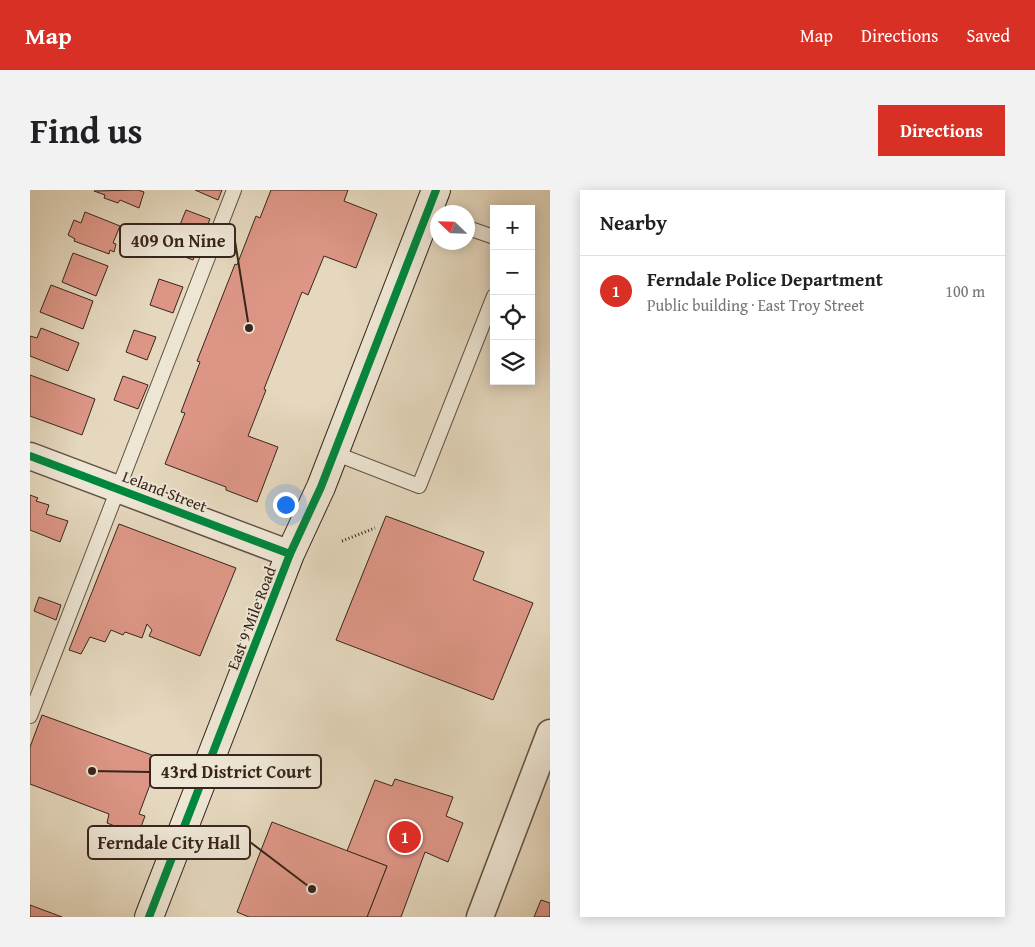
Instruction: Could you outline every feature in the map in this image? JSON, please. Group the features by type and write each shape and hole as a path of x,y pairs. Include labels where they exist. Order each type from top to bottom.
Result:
{"main road":[{"name":"East 9 Mile Road","path":"149,917 290,554 321,487 430,214"}],"street":[{"name":"Leland Street","path":"30,456 290,554"},
{"path":"480,917 550,734"}],"lane":[{"path":"30,716 234,190"},
{"path":"475,230 490,236"},
{"path":"334,453 419,486 490,306"}],"path":[{"path":"342,541 375,528"}],"building":[{"path":"138,190 144,192 139,208 120,200 118,203 104,198 105,195 94,191"},
{"path":"195,190 222,190 218,200"},
{"path":"271,190 348,190 344,201 377,214 356,268 324,256 308,295 302,292 264,389 266,390 248,436 278,447 257,502 226,490 226,487 165,464 185,413 181,412 200,362 197,361 235,264 237,265 256,216 260,218"},
{"path":"186,210 210,219 201,241 177,232"},
{"path":"85,212 120,226 113,243 116,244 114,252 110,250 109,254 74,241 75,239 68,235 74,220 81,223"},
{"path":"178,238 199,246 193,260 172,252"},
{"path":"73,253 108,266 96,296 62,282"},
{"path":"159,279 183,287 173,313 150,305"},
{"path":"51,285 93,301 83,329 40,312"},
{"path":"41,328 79,343 68,371 30,356 30,336 37,338"},
{"path":"134,330 156,337 147,360 126,352"},
{"path":"30,375 95,399 82,435 30,416"},
{"path":"123,376 148,385 138,409 114,400"},
{"path":"30,495 38,498 36,501 49,505 46,514 68,521 60,542 30,530"},
{"path":"386,516 484,552 473,580 533,603 493,700 336,640"},
{"path":"119,524 236,568 200,656 149,636 152,630 147,624 142,638 125,632 123,635 111,630 105,642 90,637 81,654 69,650"},
{"path":"39,597 61,605 56,620 34,611"},
{"path":"42,715 160,758 139,814 145,816 138,835 107,823 109,814 30,784 30,747"},
{"path":"395,779 453,797 446,816 463,823 448,862 425,852 401,917 367,917 387,866 347,851 375,780 392,786"},
{"path":"272,822 387,866 367,917 249,917 237,912"},
{"path":"541,900 550,903 550,917 534,917"},
{"path":"30,905 62,917 30,917"}],"cycle path":[{"path":"149,917 290,554 321,487 436,190"},
{"path":"30,456 290,554"}],"place":[{"name":"409 On Nine","path":"249,328"},
{"name":"43rd District Court","path":"92,771"},
{"name":"Ferndale Police Department","path":"405,837"},
{"name":"Ferndale City Hall","path":"312,889"}]}
